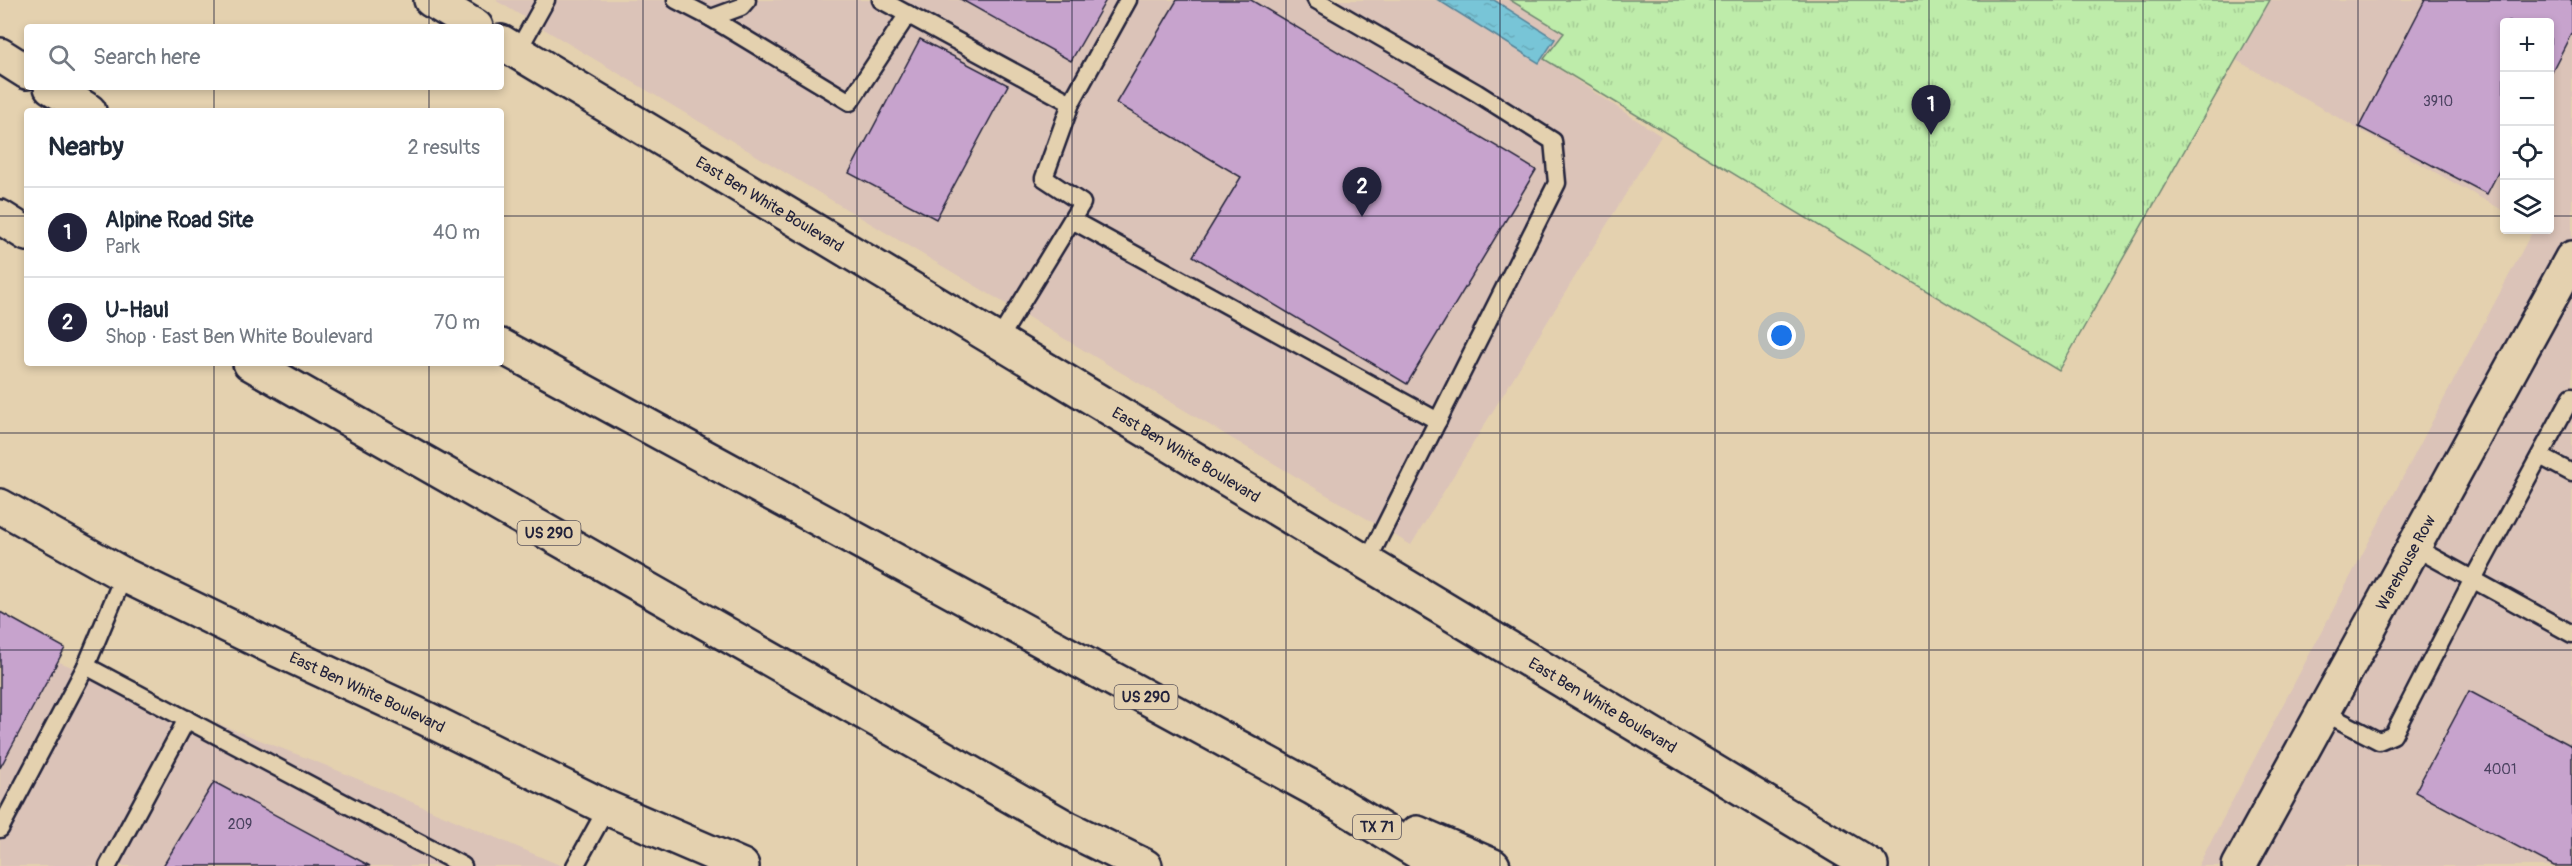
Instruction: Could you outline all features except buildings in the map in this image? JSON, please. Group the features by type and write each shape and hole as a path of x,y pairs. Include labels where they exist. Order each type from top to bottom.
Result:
{"main road":[{"path":"431,0 471,24"},
{"name":"East Ben White Boulevard","path":"509,47 1871,866"},
{"path":"0,55 24,70"},
{"path":"56,90 84,108"},
{"path":"0,217 24,232"},
{"name":"Warehouse Row","path":"2239,866 2572,258"},
{"name":"US 290","path":"504,348 1313,788 1493,866"},
{"name":"US 290","path":"255,366 1067,828 1118,866"},
{"name":"East Ben White Boulevard","path":"0,506 124,575 608,808 742,866"},
{"name":"TX 71","path":"1313,788 1441,866"},
{"path":"1067,828 1145,866"}],"lane":[{"path":"509,47 546,0"},
{"path":"676,0 711,18 850,102 908,14"},
{"path":"711,18 741,7 747,0"},
{"path":"881,0 1071,103"},
{"path":"998,341 1082,203 1044,178 1071,103 1128,0"},
{"path":"1316,0 1477,93 1553,141 1557,183 1366,562"},
{"path":"1072,220 1438,421"},
{"path":"2323,712 2379,741 2393,735 2473,579 2572,396"},
{"path":"2540,456 2572,473"},
{"path":"2414,547 2572,634"},
{"path":"0,829 86,666 124,575"},
{"path":"86,666 463,866"},
{"path":"108,866 187,719"},
{"path":"575,866 608,808"}],"shaded area":[{"path":"495,0 1510,0 1564,33 1545,60 1661,136 1411,545"},
{"path":"2270,0 2572,0 2572,866 2198,866 2531,234 2554,234 2554,18 2500,18 2500,209 2236,60"},
{"path":"0,639 327,766 562,866 0,866"}],"green space":[{"path":"1510,0 2270,0 2059,371 1544,59 1564,33"}],"water":[{"path":"1438,0 1494,0 1555,39 1539,63"}],"place":[{"name":"Alpine Road Site","path":"1931,135"},
{"name":"U-Haul","path":"1362,217"}]}
